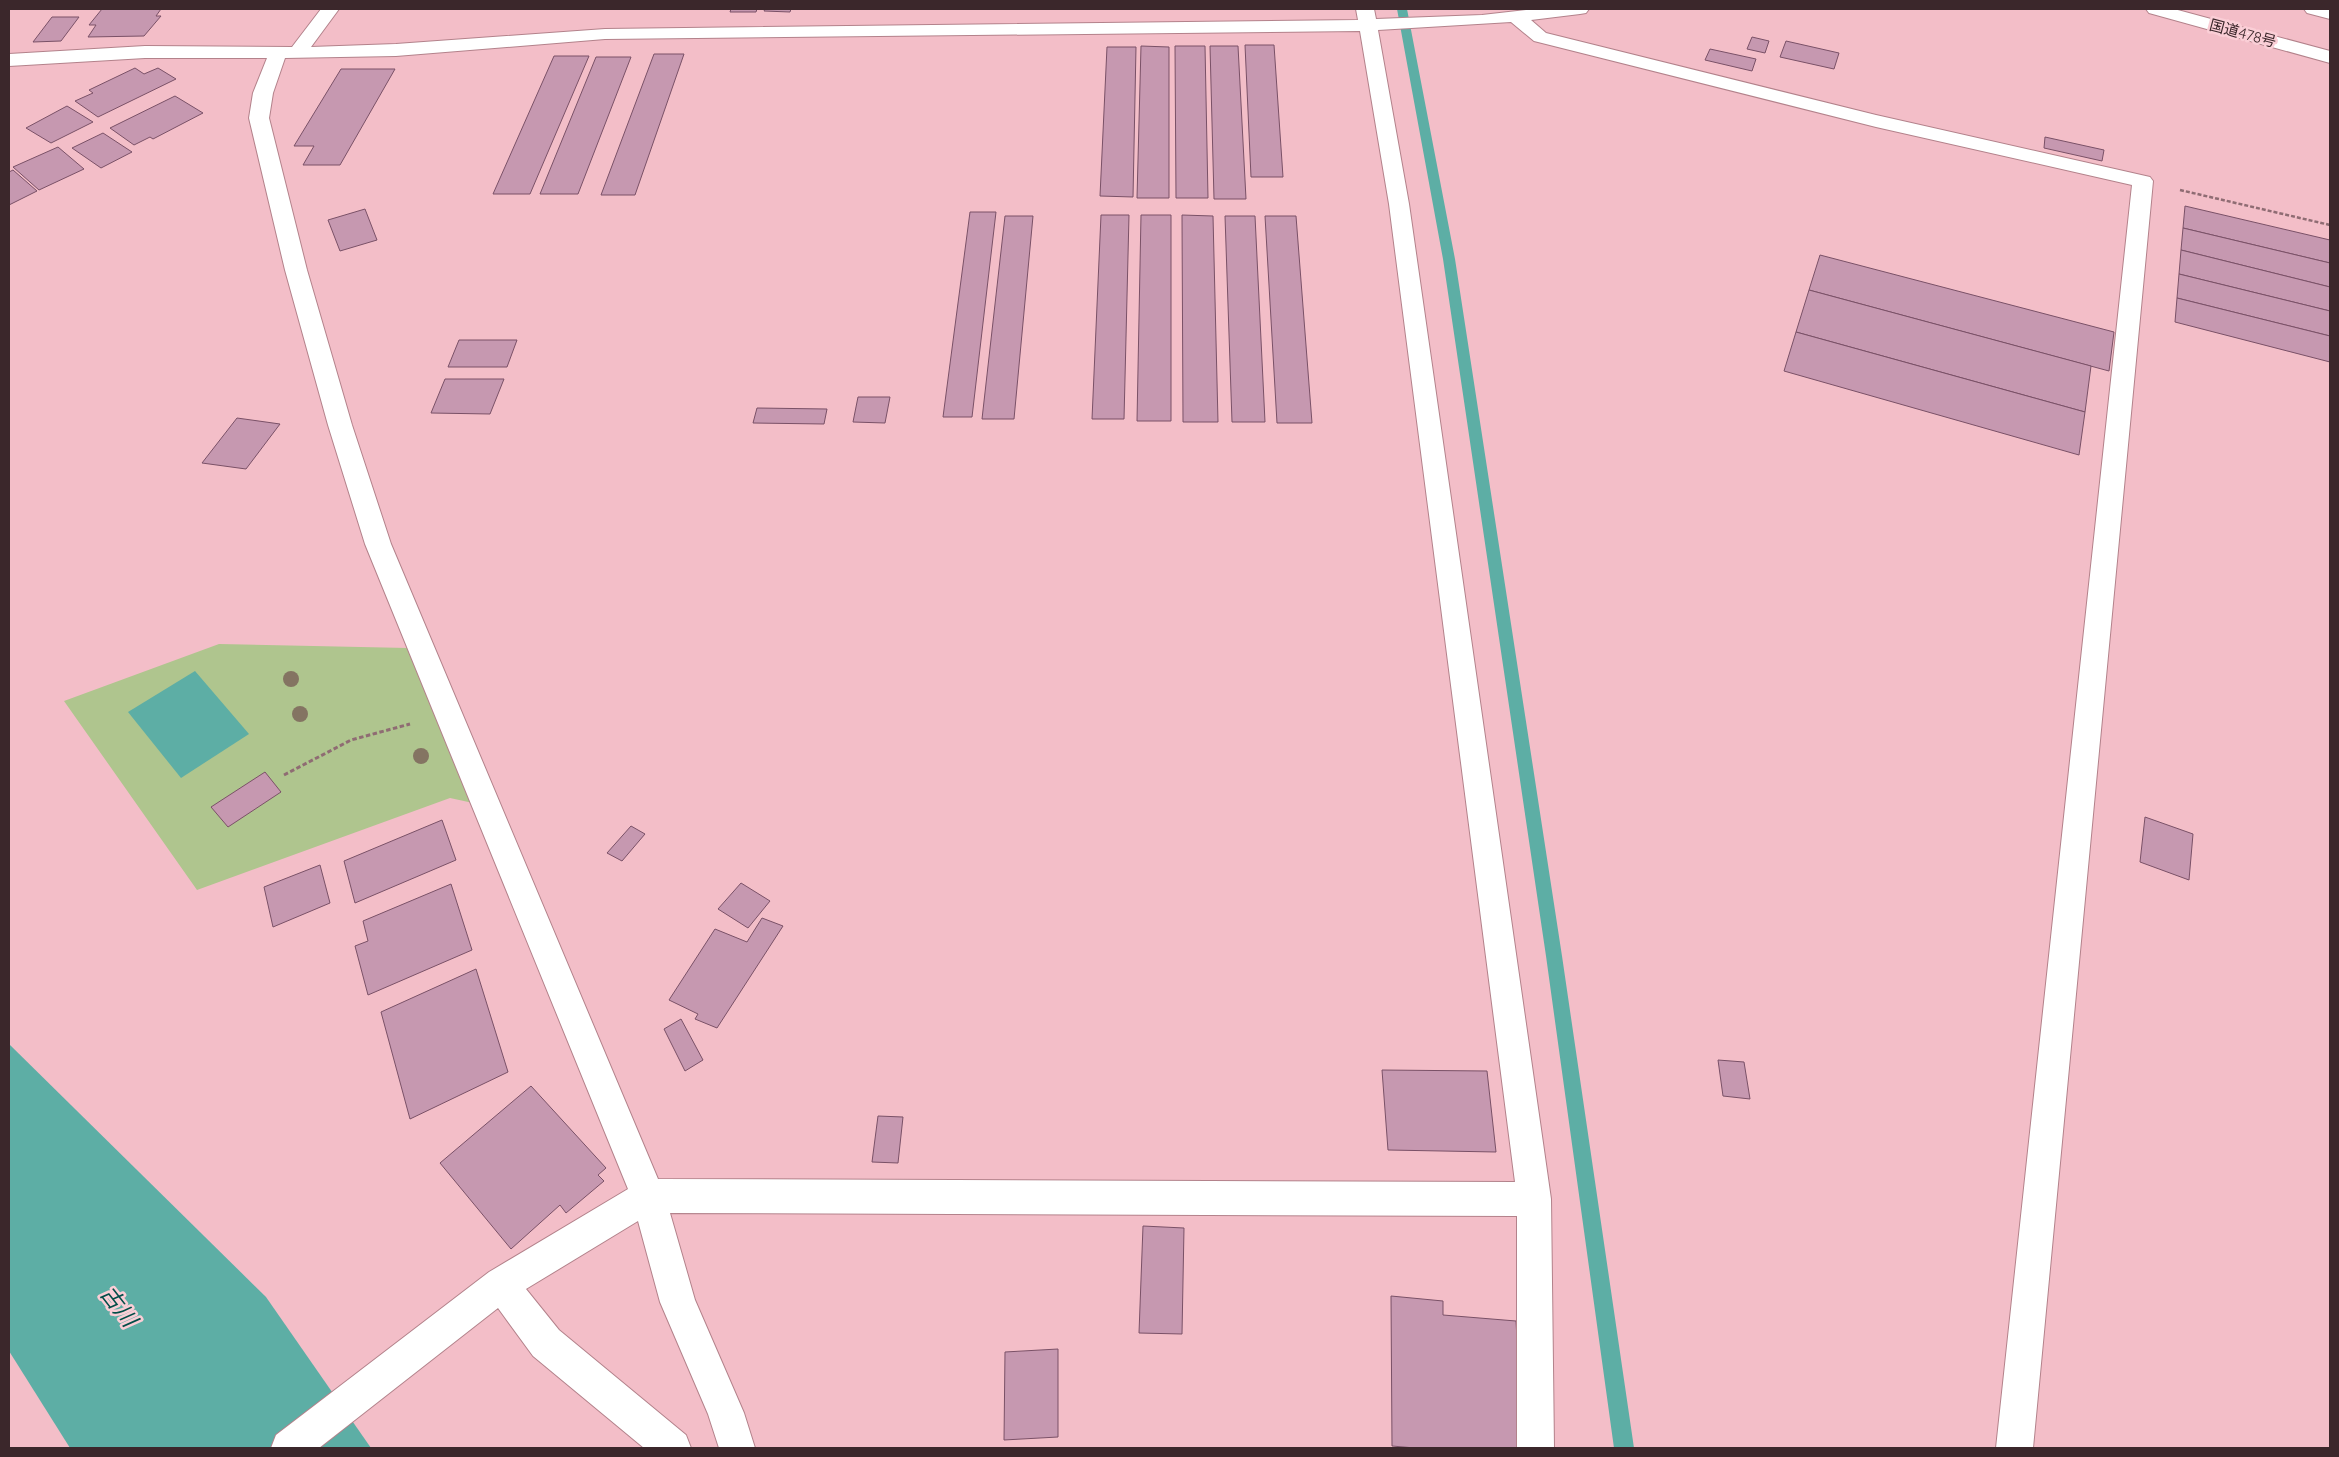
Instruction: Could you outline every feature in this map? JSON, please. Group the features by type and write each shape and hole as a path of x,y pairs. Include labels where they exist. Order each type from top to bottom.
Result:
{"main road":[{"path":"330,9 288,52 263,93 259,118 296,270 340,425 378,544 450,713 648,1196 678,1302 726,1413 737,1448"},
{"path":"9,60 145,52 396,50 605,34 1366,17 1516,17 1580,9"},
{"name":"国道478号","path":"2155,9 2330,57"},
{"path":"2217,9 2330,40"},
{"path":"2313,9 2330,14"},
{"path":"1366,17 1399,204 1534,1199 1536,1448"},
{"path":"1516,17 1540,37 1876,121 2143,181 2015,1448"},
{"path":"289,1448 466,1314 501,1284 648,1196 1534,1199"},
{"path":"501,1284 546,1343 673,1448"}],"path":[{"path":"2143,181 2330,225"},
{"path":"284,776 351,740 450,713"}],"green space":[{"path":"219,644 408,648 473,803 450,798 197,890 64,701"}],"water":[{"path":"195,671 249,734 181,778 128,712"},
{"name":"古川","path":"9,1044 266,1297 371,1448 70,1448 9,1351"}],"building":[{"path":"102,9 161,9 156,16 161,16 144,36 88,37 96,25 89,25"},
{"path":"731,9 757,9 756,12 730,12"},
{"path":"765,9 791,9 790,12 764,11"},
{"path":"52,17 79,17 61,41 33,42"},
{"path":"1752,37 1769,41 1765,53 1747,49"},
{"path":"1786,41 1839,53 1834,69 1780,57"},
{"path":"1245,45 1274,45 1283,177 1251,177"},
{"path":"1141,46 1169,47 1169,198 1137,198"},
{"path":"1175,46 1205,46 1208,198 1176,198"},
{"path":"1210,46 1238,46 1246,199 1214,199"},
{"path":"1107,47 1136,47 1133,197 1100,196"},
{"path":"1710,49 1756,59 1752,71 1705,60"},
{"path":"654,54 684,54 635,195 601,195"},
{"path":"554,56 589,56 530,194 493,194"},
{"path":"596,57 631,57 578,194 540,194"},
{"path":"135,68 144,74 158,68 176,79 98,117 75,101 93,93 89,90"},
{"path":"341,69 395,69 340,165 303,165 314,146 294,146"},
{"path":"175,96 203,113 153,139 150,137 134,145 110,128"},
{"path":"67,106 93,122 51,143 26,128"},
{"path":"103,133 132,152 101,168 72,148"},
{"path":"2045,137 2104,150 2102,161 2044,148"},
{"path":"58,147 84,169 39,190 13,167"},
{"path":"13,170 37,191 9,205 9,172"},
{"path":"2185,206 2330,240 2330,263 2183,228"},
{"path":"365,209 377,240 340,251 328,220"},
{"path":"970,212 996,212 972,417 943,417"},
{"path":"1101,215 1129,215 1124,419 1092,419"},
{"path":"1141,215 1171,215 1171,421 1137,421"},
{"path":"1182,215 1213,216 1218,422 1183,422"},
{"path":"1005,216 1033,216 1014,419 982,419"},
{"path":"1225,216 1255,216 1265,422 1232,422"},
{"path":"1265,216 1296,216 1312,423 1277,423"},
{"path":"2183,228 2330,263 2330,287 2181,250"},
{"path":"2181,250 2330,287 2330,311 2179,274"},
{"path":"1820,255 2114,332 2109,371 1809,290"},
{"path":"2179,274 2330,311 2330,336 2177,298"},
{"path":"1809,290 2091,366 2085,412 1796,332"},
{"path":"2177,298 2330,336 2330,362 2175,322"},
{"path":"1796,332 2085,412 2079,455 1784,371"},
{"path":"459,340 517,340 507,367 448,367"},
{"path":"445,379 504,379 490,414 431,413"},
{"path":"858,397 890,397 885,423 853,422"},
{"path":"757,408 827,409 824,424 753,423"},
{"path":"237,418 280,424 246,469 202,463"},
{"path":"265,772 281,792 228,827 211,807"},
{"path":"2145,817 2193,834 2189,880 2140,862"},
{"path":"442,820 456,860 355,903 344,861"},
{"path":"631,826 645,834 622,861 607,853"},
{"path":"320,865 330,903 273,927 264,887"},
{"path":"741,883 770,901 748,928 718,909"},
{"path":"451,884 472,950 368,995 355,946 368,941 363,921"},
{"path":"762,918 783,926 717,1028 695,1019 698,1014 669,1000 715,929 747,942"},
{"path":"476,969 508,1072 410,1119 381,1012"},
{"path":"681,1019 703,1060 685,1071 664,1029"},
{"path":"1718,1060 1744,1062 1750,1099 1723,1096"},
{"path":"1382,1070 1487,1071 1496,1152 1388,1150"},
{"path":"531,1086 606,1168 598,1175 604,1181 566,1213 560,1205 511,1249 440,1163"},
{"path":"878,1116 903,1117 898,1163 872,1162"},
{"path":"1143,1226 1184,1228 1182,1334 1139,1333"},
{"path":"1391,1296 1443,1301 1443,1315 1516,1321 1523,1448 1415,1448 1392,1446"},
{"path":"1058,1349 1058,1437 1004,1440 1005,1352"}],"waterway":[{"path":"1402,9 1449,259 1554,956 1624,1448"}]}
